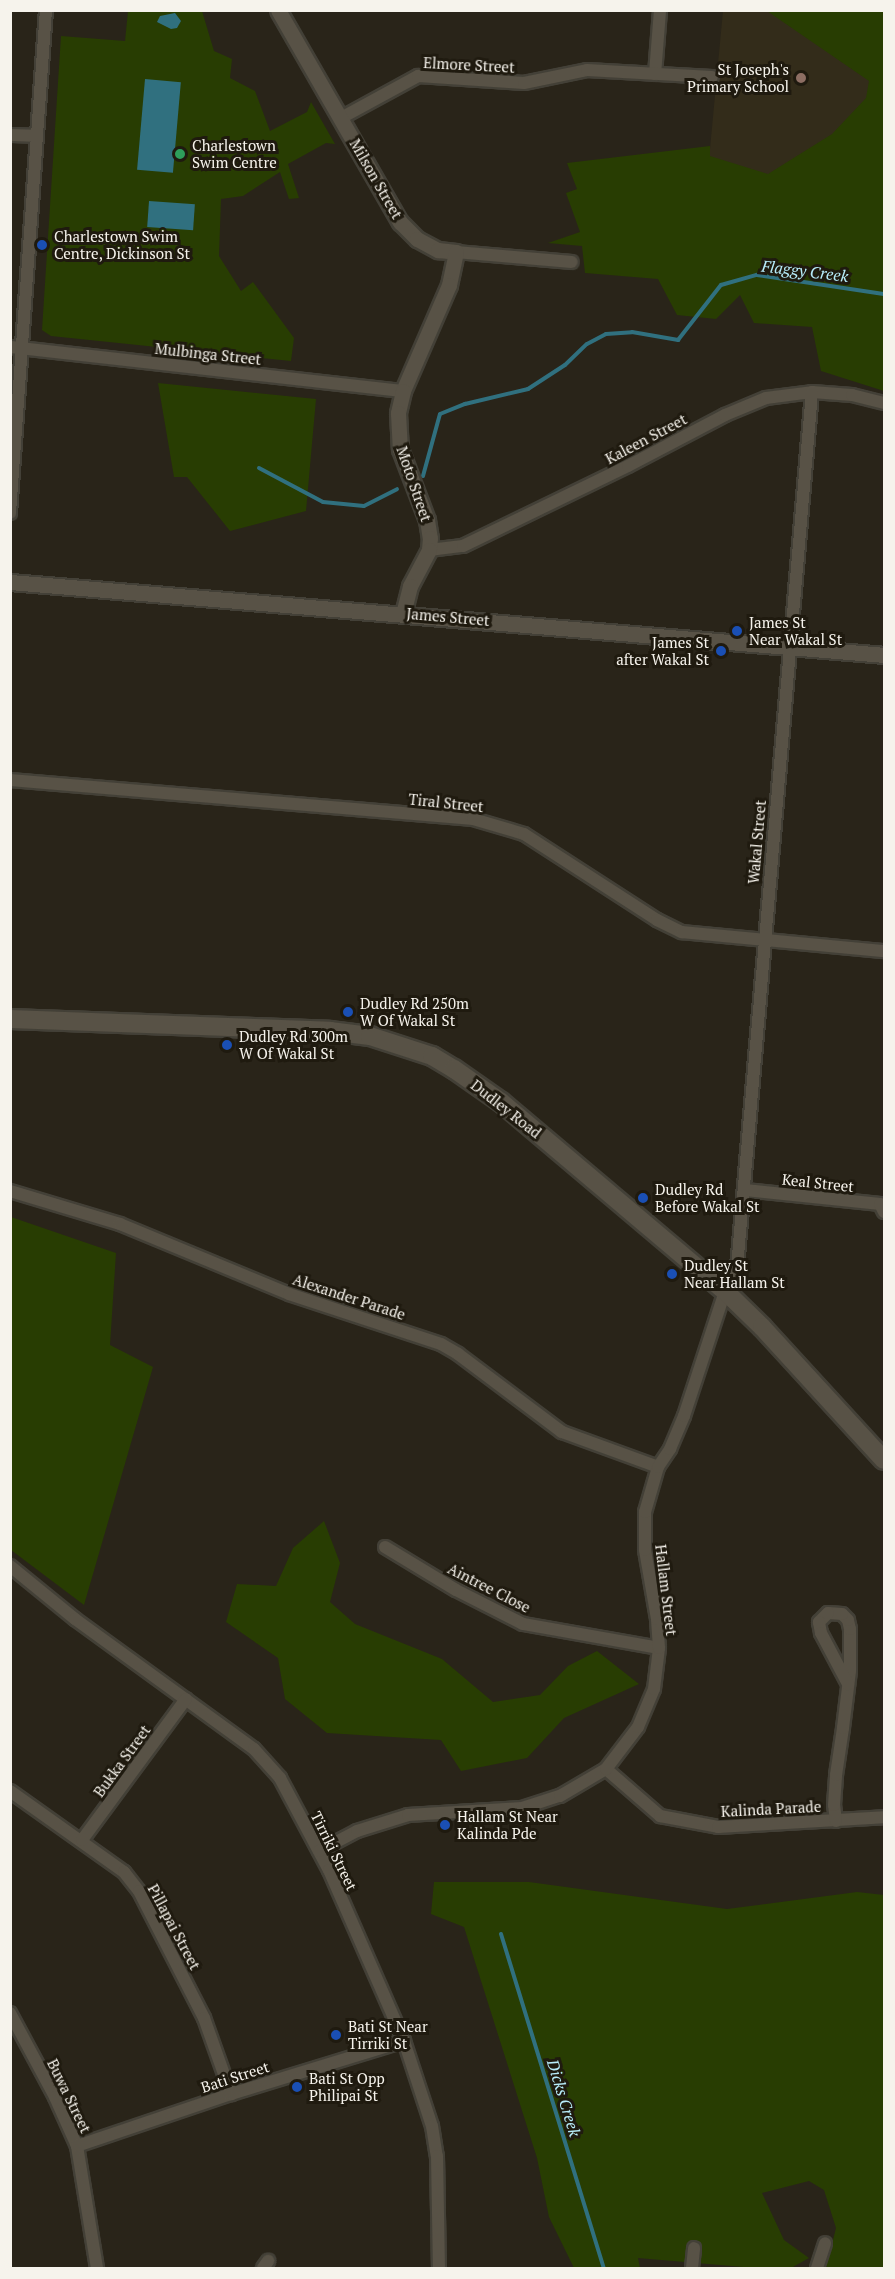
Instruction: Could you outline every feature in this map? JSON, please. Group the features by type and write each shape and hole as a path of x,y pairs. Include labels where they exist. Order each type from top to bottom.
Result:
{"main road":[{"name":"Dudley Road","path":"10,1019 330,1031 370,1036 406,1046 454,1069 501,1102 725,1291 762,1327 885,1460"}],"street":[{"path":"10,513 16,348 46,10"},
{"name":"Milson Street","path":"278,10 400,222 417,239 438,250 572,262"},
{"path":"655,74 660,10"},
{"name":"Elmore Street","path":"341,118 418,76 524,83 587,70 712,77"},
{"path":"10,135 36,136"},
{"name":"Moto Street","path":"403,614 410,586 429,550 428,520 400,449 398,414 403,391 449,285 456,252"},
{"name":"Mulbinga Street","path":"16,348 403,391"},
{"name":"Kaleen Street","path":"429,550 463,546 628,466 744,405 766,398 812,392 852,395 885,403"},
{"name":"Wakal Street","path":"725,1291 736,1279 745,1190 788,647 812,392"},
{"name":"James Street","path":"10,582 885,655"},
{"name":"Tiral Street","path":"10,780 473,819 524,834 657,920 682,932 885,951"},
{"name":"Keal Street","path":"745,1190 883,1206"},
{"name":"Alexander Parade","path":"10,1191 120,1224 262,1284 441,1344 458,1354 562,1432 658,1467"},
{"name":"Hallam Street","path":"319,1851 357,1831 408,1815 483,1812 532,1806 575,1788 606,1769 638,1727 654,1689 658,1648 657,1619 645,1550 644,1527 648,1497 658,1467 670,1449 684,1416 725,1291"},
{"name":"Aintree Close","path":"385,1547 456,1590 523,1624 658,1648"},
{"name":"Tirriki Street","path":"10,1566 75,1619 254,1749 280,1778 319,1851 404,2041 432,2126 437,2156 440,2268"},
{"path":"836,1821 834,1805 836,1775 848,1684 850,1649 848,1620 842,1614 828,1613 822,1616 819,1622 821,1633 848,1684"},
{"name":"Bukka Street","path":"81,1840 186,1699"},
{"name":"Kalinda Parade","path":"606,1769 660,1816 718,1827 885,1817"},
{"name":"Pillapai Street","path":"10,1791 124,1872 139,1891 204,2018 231,2094"},
{"name":"Buwa Street","path":"10,2013 55,2097 77,2146 97,2268"},
{"name":"Bati Street","path":"77,2146 231,2094 404,2041"},
{"path":"817,2268 825,2243"},
{"path":"692,2268 694,2248"}],"shaded area":[{"name":"St Joseph's Primary School","path":"723,11 884,11 884,162 706,191"}],"green space":[{"name":"Charlestown Swim Centre","path":"128,11 202,11 214,51 232,59 230,78 255,91 270,131 307,112 311,102 335,144 326,143 288,164 299,198 289,199 280,172 243,196 221,199 219,256 241,291 253,282 294,338 291,361 51,336 42,330 61,36 125,41"},
{"path":"767,11 884,11 884,391 821,371 812,327 754,323 740,295 716,319 677,315 658,279 585,273 582,246 548,243 580,232 566,193 577,189 567,163 710,146 710,156 768,174 832,134 866,98 869,81"},
{"path":"158,383 316,399 306,511 230,531 187,477 174,477"},
{"path":"11,1217 116,1253 110,1345 153,1367 84,1605 11,1550"},
{"path":"324,1521 340,1563 330,1602 355,1624 442,1659 493,1702 540,1695 568,1666 597,1651 639,1684 564,1718 527,1758 461,1771 441,1740 327,1733 285,1699 278,1658 226,1622 237,1584 276,1586 293,1548"},
{"path":"434,1882 529,1882 727,1909 857,1892 884,1895 884,2268 826,2268 836,2228 824,2190 809,2181 762,2193 784,2240 809,2258 791,2268 755,2268 638,2258 640,2268 574,2268 549,2217 537,2158 464,1927 431,1914"}],"water":[{"path":"175,13 181,21 177,28 171,29 157,22 160,16"},
{"path":"145,79 181,82 173,173 137,170"},
{"path":"149,201 195,204 193,230 147,227"}],"waterway":[{"name":"Flaggy Creek","path":"423,476 440,414 465,404 528,389 565,365 587,344 606,334 632,332 678,340 721,285 757,275 884,294"},
{"name":"Flaggy Creek","path":"259,468 323,502 364,506 397,489"},
{"name":"Dicks Creek","path":"501,1934 604,2268"}],"place":[{"name":"St Joseph's Primary School","path":"801,78"},
{"name":"Charlestown Swim Centre","path":"180,154"},
{"name":"Charlestown Swim Centre, Dickinson St","path":"42,245"},
{"name":"James St Near Wakal St","path":"737,631"},
{"name":"James St after Wakal St","path":"721,651"},
{"name":"Dudley Rd 250m W Of Wakal St","path":"348,1012"},
{"name":"Dudley Rd 300m W Of Wakal St","path":"227,1045"},
{"name":"Dudley Rd Before Wakal St","path":"643,1198"},
{"name":"Dudley St Near Hallam St","path":"672,1274"},
{"name":"Hallam St Near Kalinda Pde","path":"445,1825"},
{"name":"Bati St Near Tirriki St","path":"336,2035"},
{"name":"Bati St Opp Philipai St","path":"297,2087"}]}
